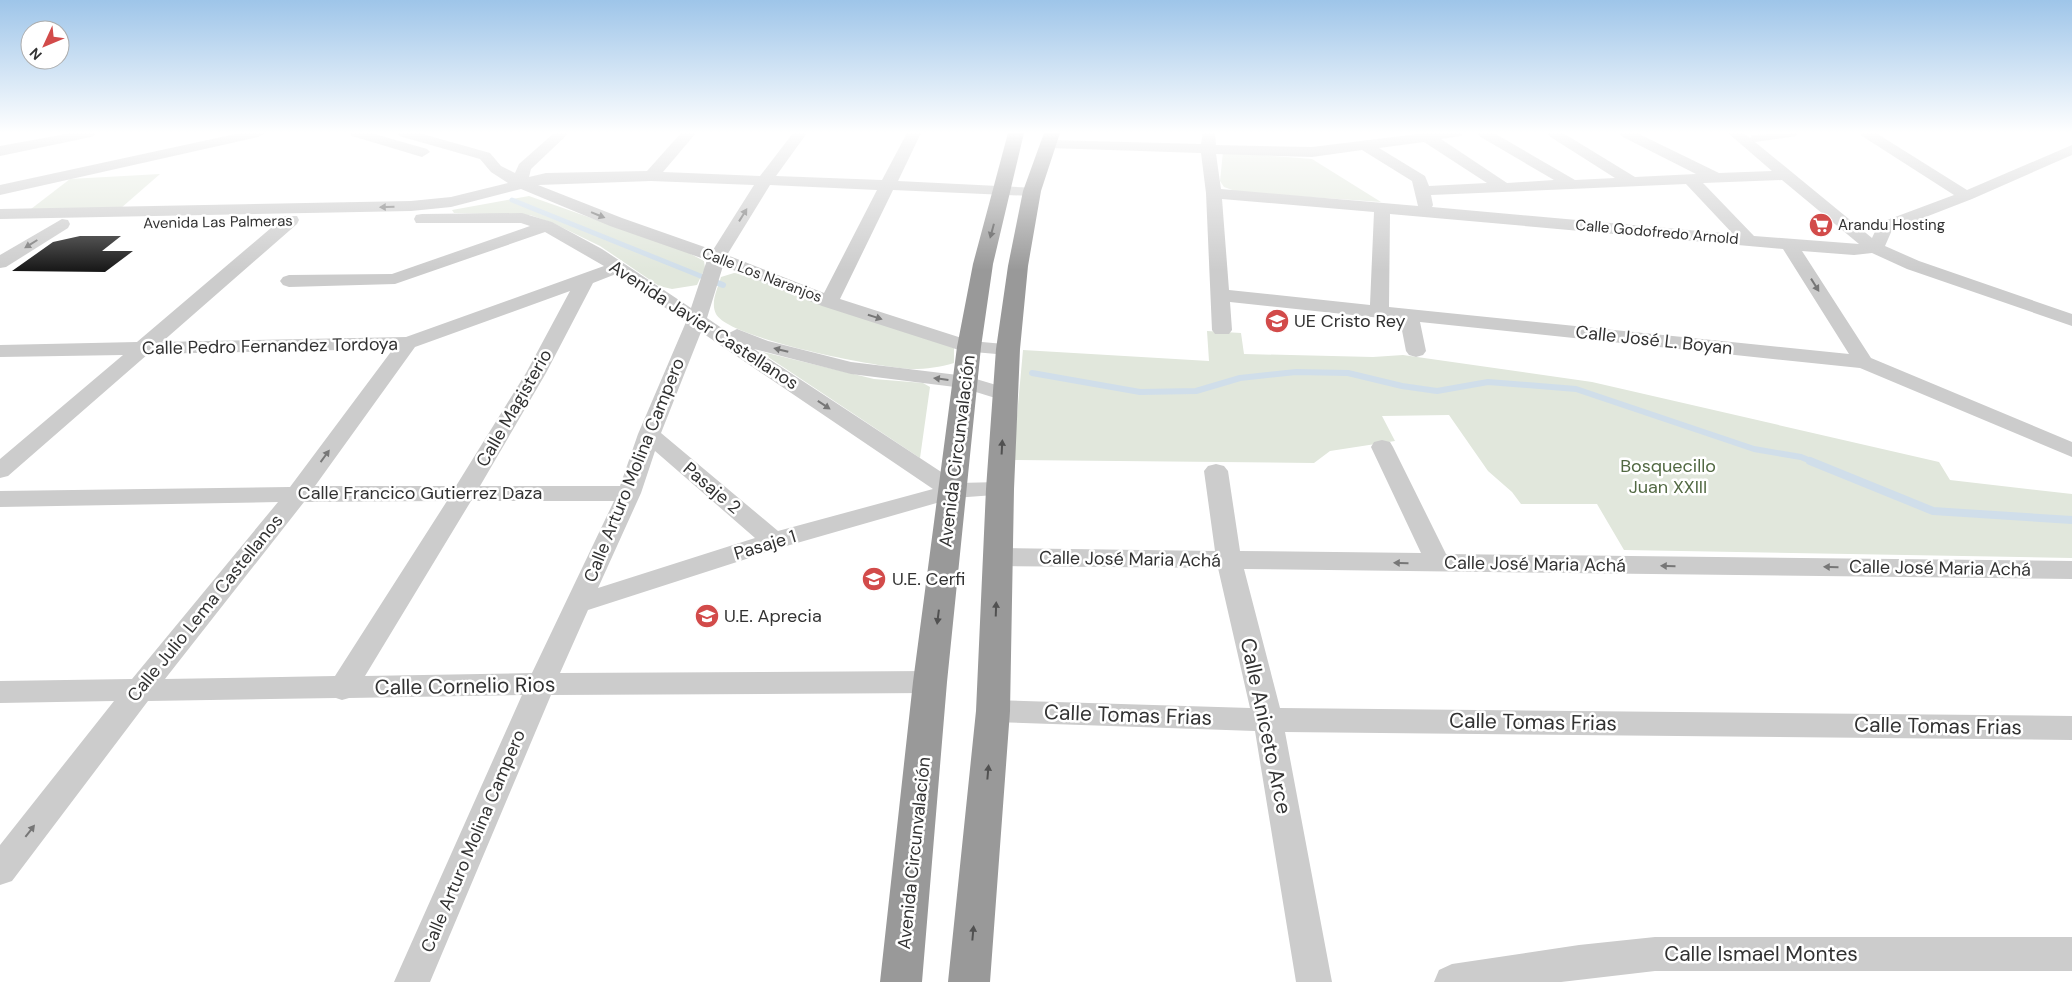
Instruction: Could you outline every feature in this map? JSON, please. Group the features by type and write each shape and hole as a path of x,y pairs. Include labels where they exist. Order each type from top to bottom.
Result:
{"highway":[{"name":"Avenida Circunvalación","path":"901,982 930,682 969,347 983,264 1006,179"},
{"path":"968,982 994,711 1000,489 1008,349 1018,266 1032,191 1036,179"}],"street":[{"path":"0,190 51,179"},
{"path":"513,179 520,183 521,179"},
{"name":"Avenida Las Palmeras","path":"0,214 411,206 451,202 542,179"},
{"name":"Avenida Las Palmeras","path":"732,179 888,187 1032,191"},
{"path":"829,302 892,179"},
{"path":"1212,179 1222,330"},
{"path":"1420,179 1427,212"},
{"path":"1491,179 1503,187"},
{"path":"1562,179 1571,184"},
{"path":"1627,179 1632,182"},
{"path":"1422,190 1706,179"},
{"path":"1793,179 1877,242 1913,266 2072,320"},
{"path":"1804,179 1877,242 1917,258 2072,311"},
{"path":"1939,179 1966,196"},
{"path":"1877,242 1885,227 2005,179"},
{"name":"Calle Arturo Molina Campero","path":"412,982 541,684 629,493 649,434 697,319 717,257 765,180"},
{"path":"1690,180 1750,240"},
{"name":"Calle Los Naranjos","path":"520,183 616,222 717,257 829,302 969,347 1008,349"},
{"name":"Calle Godofredo Arnold","path":"1214,193 1854,250 1877,242"},
{"path":"436,218 451,202"},
{"path":"1379,311 1382,208"},
{"name":"Avenida Las Palmeras","path":"0,224 436,218"},
{"name":"Avenida Javier Castellanos","path":"436,218 522,218 546,226 596,253 953,491"},
{"path":"0,471 291,220"},
{"path":"0,263 62,224"},
{"path":"289,281 377,281 395,279 546,226"},
{"path":"1789,244 1864,362"},
{"name":"Calle Pedro Fernandez Tordoya","path":"0,351 408,343 616,268"},
{"name":"Calle Magisterio","path":"342,689 536,373 586,278"},
{"path":"654,292 693,292 709,280"},
{"name":"Calle José L. Boyan","path":"1219,296 1864,362 2072,450"},
{"path":"1409,314 1416,351"},
{"path":"697,319 761,345 851,368 966,382 1005,395"},
{"name":"Calle Julio Lema Castellanos","path":"0,870 139,690 297,494 408,343"},
{"name":"Pasaje 2","path":"649,434 774,541"},
{"path":"1382,447 1438,563"},
{"name":"Calle Aniceto Arce","path":"1216,470 1229,561 1268,720 1314,982"},
{"name":"Pasaje 1","path":"578,604 774,541 953,491 1000,489"},
{"name":"Calle Francico Gutierrez Daza","path":"0,499 297,494 629,493"},
{"name":"Calle José Maria Achá","path":"998,557 2072,570"},
{"name":"Calle Cornelio Rios","path":"0,692 342,689 541,684 930,682"},
{"name":"Calle Tomas Frias","path":"994,711 1268,720 2072,728"},
{"name":"Calle Ismael Montes","path":"1452,982 1579,962 1655,954 2072,954"}],"green space":[{"path":"70,179 154,179 121,208 31,209"},
{"path":"1220,179 1344,179 1381,202 1238,192 1224,187"},
{"path":"529,196 687,252 704,261 705,268 697,285 672,289 659,286 600,246 553,223 530,215 454,213 452,210"},
{"path":"734,273 744,274 954,348 954,363 923,369 870,364 807,350 748,333 727,323 716,314 714,309 715,295 721,277"},
{"name":"Bosquecillo Juan XXIII","path":"1207,331 1241,333 1244,354 1373,357 1403,355 1592,382 1939,462 1950,480 2072,494 2072,558 1624,550 1597,504 1521,504 1512,492 1488,471 1449,415 1382,416 1395,441 1330,451 1314,463 1013,460 1023,350 1209,361"},
{"path":"759,351 874,379 923,383 930,387 920,458"}],"building":[{"path":"80,236 121,236 102,251 133,251 105,272 12,271 53,242"}],"waterway":[{"path":"512,200 708,279"},
{"path":"705,278 723,285"},
{"path":"1032,373 1140,392 1196,391 1240,378 1296,372 1348,373 1402,386 1437,391 1488,382 1576,389 1754,449 1801,457 1813,462"},
{"path":"1810,461 1933,511 2072,520"}],"place":[{"name":"Arandu Hosting","path":"1821,225"},
{"name":"UE Cristo Rey","path":"1277,321"},
{"name":"U.E. Cerfi","path":"874,579"},
{"name":"U.E. Aprecia","path":"707,616"}]}
